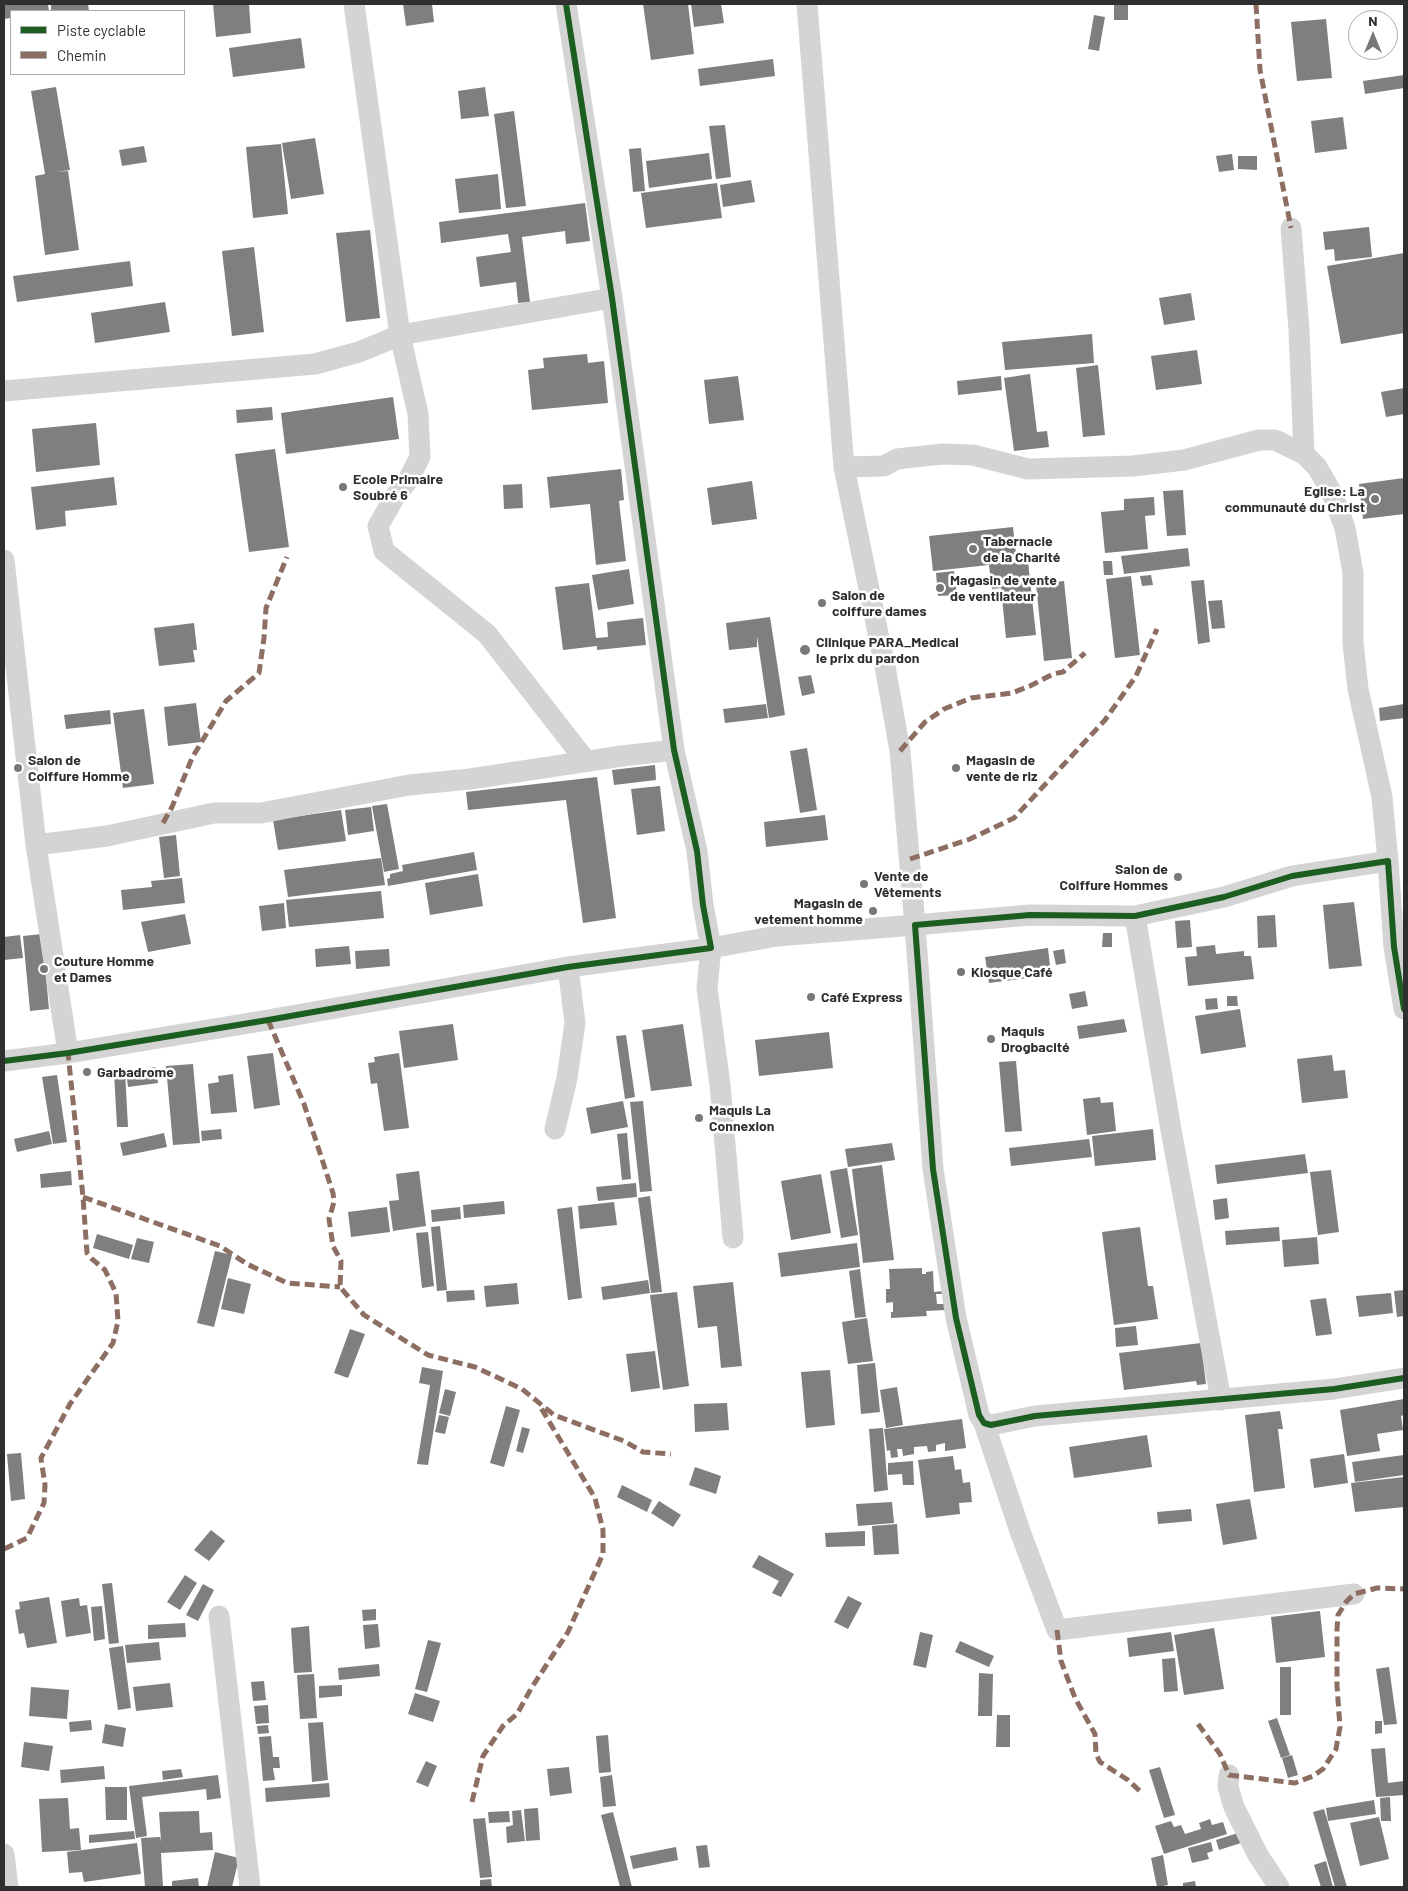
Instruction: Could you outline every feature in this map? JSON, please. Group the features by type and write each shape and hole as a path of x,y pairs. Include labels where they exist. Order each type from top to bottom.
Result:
{"street":[{"path":"354,4 400,335 418,414 420,456 408,480 394,498 378,526 384,551 488,634 586,761"},
{"path":"566,4 612,298 674,750 697,851 703,905 711,948 706,988 720,1085 732,1238"},
{"path":"806,4 844,467 886,672 900,751 933,1169 956,1318 979,1415 984,1423 1021,1534 1057,1630 1354,1594"},
{"path":"1291,228 1299,330 1304,454"},
{"path":"4,391 315,364 359,352 400,335 612,298"},
{"path":"844,467 884,466 897,459 942,454 972,455 1028,470 1133,466 1184,460 1259,440 1275,440 1304,454 1317,467 1332,492 1345,528 1353,573 1352,643 1358,689 1382,797 1394,947 1404,1009"},
{"path":"4,560 36,845 68,1052"},
{"path":"36,845 107,836 214,812 261,813 409,785 470,779 674,750"},
{"path":"4,1061 268,1020 568,968 711,948 777,936 1030,915 1134,916 1224,897 1292,876 1388,861"},
{"path":"1134,916 1221,1400"},
{"path":"555,1128 567,1078 575,1023 568,968"},
{"path":"984,1423 991,1426 1035,1416 1334,1389 1404,1378"},
{"path":"219,1616 250,1887"},
{"path":"1229,1775 1228,1787 1234,1808 1258,1855 1279,1887"},
{"path":"4,1854 8,1887"}],"building":[{"path":"4,4 48,4 49,10 10,10 10,18 4,19"},
{"path":"51,4 88,4 89,10 51,10"},
{"path":"213,4 249,4 251,33 216,37"},
{"path":"403,4 432,4 434,22 406,26"},
{"path":"643,4 688,4 694,54 651,60"},
{"path":"691,4 721,4 724,23 694,27"},
{"path":"1114,4 1128,4 1128,20 1114,20"},
{"path":"1094,15 1105,17 1099,51 1088,49"},
{"path":"1326,19 1332,78 1297,81 1291,22"},
{"path":"301,38 305,68 233,77 229,48"},
{"path":"773,59 775,76 700,86 698,69"},
{"path":"1404,75 1404,88 1365,94 1363,81"},
{"path":"56,87 70,170 56,172 68,171 79,250 45,255 35,176 45,174 31,91"},
{"path":"485,87 489,116 461,119 458,91"},
{"path":"514,111 526,206 506,208 494,114"},
{"path":"1343,117 1347,149 1315,153 1311,121"},
{"path":"725,125 731,177 716,179 709,126"},
{"path":"315,138 324,194 291,199 282,143"},
{"path":"281,144 288,214 253,218 246,147"},
{"path":"144,146 147,162 122,166 119,150"},
{"path":"641,148 645,191 633,192 629,149"},
{"path":"709,153 712,179 649,188 646,161"},
{"path":"1232,154 1234,170 1219,172 1216,156"},
{"path":"1238,156 1257,156 1257,170 1238,169"},
{"path":"498,174 501,209 459,213 455,179"},
{"path":"751,180 755,202 723,207 720,185"},
{"path":"717,183 722,218 646,228 641,193"},
{"path":"585,203 590,241 566,244 565,231 522,237 530,302 518,303 516,282 480,287 476,257 511,252 508,234 441,243 439,222"},
{"path":"1369,227 1372,257 1335,261 1334,249 1325,250 1323,232"},
{"path":"370,230 380,318 346,322 336,233"},
{"path":"254,247 264,332 232,336 222,251"},
{"path":"1404,253 1404,333 1341,344 1327,266"},
{"path":"130,261 133,286 17,302 13,276"},
{"path":"1191,293 1195,320 1164,325 1159,298"},
{"path":"165,302 170,332 95,343 91,313"},
{"path":"1092,334 1094,363 1005,370 1002,342"},
{"path":"1197,350 1202,384 1156,390 1151,356"},
{"path":"587,354 588,363 604,361 608,403 532,410 528,370 544,368 543,358"},
{"path":"1098,365 1105,435 1083,437 1076,368"},
{"path":"1030,374 1037,432 1047,431 1049,447 1014,451 1004,378"},
{"path":"738,376 744,420 709,424 704,380"},
{"path":"1001,376 1002,390 958,395 957,381"},
{"path":"1404,388 1404,414 1386,417 1381,392"},
{"path":"393,397 399,439 286,454 281,413"},
{"path":"272,407 273,420 237,423 236,410"},
{"path":"96,423 100,465 36,472 32,429"},
{"path":"275,449 289,547 249,552 235,454"},
{"path":"621,469 624,500 619,501 626,561 596,565 590,504 550,508 547,477"},
{"path":"114,477 117,505 65,511 66,526 36,530 31,487"},
{"path":"1404,478 1404,514 1363,519 1359,484"},
{"path":"752,481 757,519 712,525 707,488"},
{"path":"522,484 523,508 504,509 503,485"},
{"path":"1183,490 1186,535 1167,536 1163,491"},
{"path":"1154,497 1155,515 1145,516 1148,549 1105,553 1101,512 1124,510 1124,499"},
{"path":"1013,527 1017,562 1028,561 1036,635 1006,638 1001,588 992,589 989,565 933,571 929,536"},
{"path":"1188,548 1190,566 1124,574 1121,556"},
{"path":"1103,561 1112,561 1113,575 1104,575"},
{"path":"629,569 634,604 598,610 592,575"},
{"path":"954,571 957,595 938,596 936,573"},
{"path":"1151,575 1153,585 1142,586 1140,576"},
{"path":"1131,576 1140,655 1115,658 1106,579"},
{"path":"1204,580 1210,642 1198,644 1191,581"},
{"path":"1064,581 1072,658 1044,661 1036,584"},
{"path":"589,583 596,638 608,637 607,622 643,618 646,645 597,650 597,646 563,650 555,587"},
{"path":"1222,600 1225,628 1212,629 1208,601"},
{"path":"770,617 785,715 769,718 757,636 757,647 729,650 726,623"},
{"path":"194,623 197,650 193,650 195,662 159,666 154,628"},
{"path":"811,675 815,693 802,696 798,677"},
{"path":"196,703 201,742 168,746 164,707"},
{"path":"766,704 768,718 725,723 723,709"},
{"path":"1404,704 1404,718 1380,721 1379,708"},
{"path":"144,709 154,784 123,788 113,713"},
{"path":"110,710 111,724 66,729 64,715"},
{"path":"807,748 817,810 800,813 790,751"},
{"path":"655,765 656,780 614,785 612,770"},
{"path":"597,777 616,918 583,923 566,800 468,810 466,792"},
{"path":"660,786 665,831 637,835 631,789"},
{"path":"387,804 399,869 384,872 372,806"},
{"path":"371,807 374,831 348,835 345,810"},
{"path":"341,810 346,841 278,850 273,820"},
{"path":"825,815 828,840 766,847 764,822"},
{"path":"176,835 180,876 164,878 159,837"},
{"path":"474,852 477,870 388,886 387,879 390,878 390,874 403,871 402,865"},
{"path":"381,858 385,885 288,897 284,870"},
{"path":"478,874 483,906 430,915 425,883"},
{"path":"182,878 185,903 123,910 121,890 152,887 151,881"},
{"path":"381,891 384,918 289,927 286,900"},
{"path":"1354,902 1362,966 1329,969 1323,905"},
{"path":"284,903 286,928 262,931 259,906"},
{"path":"185,914 191,944 148,952 141,922"},
{"path":"1275,915 1277,947 1258,948 1257,916"},
{"path":"1190,920 1192,947 1177,948 1175,921"},
{"path":"1103,933 1112,933 1112,947 1102,947"},
{"path":"42,934 49,1009 30,1011 23,936"},
{"path":"20,935 23,958 4,960 4,937"},
{"path":"1215,945 1216,954 1244,951 1244,956 1251,956 1254,979 1188,986 1185,957 1197,956 1196,947"},
{"path":"349,946 351,964 316,967 315,949"},
{"path":"1048,948 1051,975 989,983 985,957"},
{"path":"389,949 390,966 356,969 355,951"},
{"path":"1064,949 1066,963 1056,965 1053,951"},
{"path":"1085,991 1088,1006 1072,1009 1069,994"},
{"path":"1227,996 1237,996 1238,1006 1227,1006"},
{"path":"1217,998 1218,1009 1206,1010 1205,999"},
{"path":"1240,1009 1246,1047 1201,1054 1195,1016"},
{"path":"1124,1019 1127,1032 1079,1039 1077,1026"},
{"path":"453,1024 458,1060 404,1068 399,1031"},
{"path":"683,1024 692,1086 651,1091 642,1030"},
{"path":"829,1032 833,1068 759,1076 755,1040"},
{"path":"626,1035 635,1097 625,1099 616,1036"},
{"path":"273,1053 280,1105 254,1109 247,1056"},
{"path":"399,1053 409,1128 384,1131 377,1083 371,1084 368,1063 375,1062 374,1057"},
{"path":"1332,1055 1334,1071 1345,1070 1348,1098 1302,1103 1297,1059"},
{"path":"1016,1061 1022,1131 1005,1132 999,1062"},
{"path":"193,1064 200,1143 173,1145 166,1066"},
{"path":"156,1067 158,1083 128,1087 126,1071"},
{"path":"125,1071 128,1127 117,1127 114,1072"},
{"path":"233,1074 237,1112 211,1114 208,1084 219,1082 218,1076"},
{"path":"57,1075 67,1142 53,1144 42,1077"},
{"path":"1100,1097 1101,1103 1113,1102 1116,1131 1087,1135 1083,1099"},
{"path":"623,1101 628,1127 591,1134 586,1108"},
{"path":"643,1101 652,1191 640,1192 630,1102"},
{"path":"221,1129 222,1139 202,1141 201,1131"},
{"path":"1153,1129 1156,1160 1095,1166 1092,1136"},
{"path":"49,1131 52,1144 17,1152 14,1139"},
{"path":"164,1133 167,1147 123,1156 120,1143"},
{"path":"627,1133 631,1179 622,1180 617,1134"},
{"path":"1089,1139 1092,1157 1011,1166 1009,1148"},
{"path":"892,1143 895,1160 848,1167 845,1149"},
{"path":"1305,1154 1308,1173 1217,1184 1215,1165"},
{"path":"882,1165 894,1260 863,1263 852,1169"},
{"path":"847,1168 858,1235 841,1238 830,1171"},
{"path":"1331,1170 1339,1232 1318,1235 1310,1172"},
{"path":"71,1171 72,1185 41,1188 40,1174"},
{"path":"419,1171 426,1226 393,1231 389,1201 399,1200 396,1174"},
{"path":"821,1174 831,1233 791,1240 781,1181"},
{"path":"636,1183 637,1197 598,1201 596,1187"},
{"path":"650,1196 662,1292 651,1293 638,1198"},
{"path":"1227,1198 1229,1218 1215,1220 1213,1200"},
{"path":"504,1201 505,1214 464,1218 463,1205"},
{"path":"614,1202 617,1225 580,1229 578,1206"},
{"path":"387,1207 390,1232 351,1237 348,1212"},
{"path":"460,1207 461,1219 432,1222 431,1210"},
{"path":"572,1207 582,1298 568,1300 557,1209"},
{"path":"440,1226 447,1290 437,1291 431,1227"},
{"path":"1140,1227 1148,1286 1153,1286 1158,1319 1114,1325 1102,1232"},
{"path":"1279,1227 1280,1241 1226,1245 1225,1231"},
{"path":"428,1232 434,1286 422,1288 416,1233"},
{"path":"97,1234 133,1245 129,1259 93,1248"},
{"path":"1317,1237 1319,1264 1284,1267 1282,1240"},
{"path":"137,1238 154,1242 149,1263 131,1259"},
{"path":"857,1243 860,1267 781,1277 778,1253"},
{"path":"215,1251 232,1255 214,1327 197,1323"},
{"path":"922,1268 922,1274 933,1271 934,1292 943,1291 943,1294 936,1294 937,1304 945,1304 945,1310 926,1311 927,1316 891,1318 893,1302 886,1303 886,1289 890,1289 889,1269"},
{"path":"860,1269 866,1317 855,1318 849,1271"},
{"path":"228,1278 251,1284 244,1314 221,1309"},
{"path":"648,1280 650,1293 603,1300 601,1287"},
{"path":"733,1282 742,1366 721,1368 717,1326 698,1328 693,1286"},
{"path":"517,1283 519,1304 486,1307 484,1286"},
{"path":"474,1290 475,1300 447,1302 446,1291"},
{"path":"1404,1290 1404,1316 1397,1317 1394,1291"},
{"path":"677,1292 689,1386 663,1390 650,1295"},
{"path":"1391,1293 1393,1313 1359,1317 1356,1296"},
{"path":"1326,1298 1332,1334 1316,1336 1310,1300"},
{"path":"867,1318 873,1361 848,1364 842,1322"},
{"path":"1136,1326 1138,1345 1116,1347 1115,1328"},
{"path":"350,1329 365,1334 348,1378 334,1373"},
{"path":"1201,1343 1206,1384 1197,1385 1196,1381 1124,1390 1119,1353"},
{"path":"655,1351 660,1388 631,1392 626,1354"},
{"path":"875,1363 880,1412 861,1414 857,1365"},
{"path":"422,1367 443,1371 428,1465 417,1464 430,1385 419,1383"},
{"path":"830,1370 835,1425 806,1428 801,1372"},
{"path":"897,1387 903,1425 886,1428 880,1390"},
{"path":"445,1389 456,1392 450,1416 439,1413"},
{"path":"1404,1399 1404,1415 1401,1416 1403,1430 1377,1434 1380,1451 1347,1456 1340,1410"},
{"path":"727,1403 729,1430 695,1432 694,1404"},
{"path":"506,1406 520,1410 504,1467 490,1463"},
{"path":"1280,1411 1283,1429 1278,1429 1285,1488 1254,1492 1245,1415"},
{"path":"439,1415 449,1417 445,1434 435,1432"},
{"path":"962,1419 966,1448 945,1451 945,1443 936,1445 936,1451 928,1452 927,1446 914,1447 914,1454 903,1456 902,1449 897,1449 898,1457 891,1458 890,1450 887,1451 884,1429"},
{"path":"522,1427 530,1429 523,1453 516,1451"},
{"path":"883,1428 888,1490 874,1492 869,1429"},
{"path":"1147,1435 1152,1467 1074,1478 1069,1447"},
{"path":"21,1453 25,1499 11,1501 7,1454"},
{"path":"1344,1454 1348,1483 1314,1488 1310,1459"},
{"path":"1404,1455 1404,1475 1355,1482 1352,1462"},
{"path":"953,1456 955,1470 961,1469 963,1483 970,1482 972,1502 959,1503 960,1514 926,1518 918,1460"},
{"path":"913,1461 914,1485 903,1485 902,1474 888,1475 888,1463"},
{"path":"695,1467 721,1476 716,1494 689,1485"},
{"path":"1404,1477 1404,1507 1355,1512 1351,1483"},
{"path":"622,1485 652,1500 647,1512 617,1497"},
{"path":"1250,1499 1257,1539 1223,1545 1216,1504"},
{"path":"659,1501 681,1515 673,1527 651,1513"},
{"path":"892,1502 894,1523 858,1526 856,1504"},
{"path":"1191,1509 1192,1521 1158,1524 1157,1512"},
{"path":"897,1524 899,1554 874,1555 872,1526"},
{"path":"211,1530 225,1541 209,1561 194,1550"},
{"path":"865,1531 865,1546 826,1547 825,1533"},
{"path":"759,1555 794,1574 781,1597 772,1593 779,1581 752,1567"},
{"path":"185,1575 197,1583 180,1610 167,1602"},
{"path":"112,1583 119,1643 109,1644 102,1584"},
{"path":"203,1584 214,1590 198,1621 186,1615"},
{"path":"848,1596 862,1603 848,1629 834,1622"},
{"path":"49,1597 57,1643 27,1648 24,1633 19,1634 15,1610 20,1609 19,1602"},
{"path":"79,1598 80,1606 87,1605 91,1633 66,1637 61,1601"},
{"path":"102,1606 105,1639 94,1641 91,1607"},
{"path":"376,1609 376,1620 363,1621 362,1610"},
{"path":"1320,1611 1325,1657 1276,1663 1271,1617"},
{"path":"185,1623 186,1637 148,1639 148,1625"},
{"path":"378,1624 380,1647 365,1649 363,1625"},
{"path":"309,1626 312,1672 294,1673 291,1628"},
{"path":"1214,1628 1224,1689 1184,1695 1174,1635"},
{"path":"920,1632 933,1635 926,1668 913,1665"},
{"path":"1171,1632 1174,1651 1129,1657 1127,1638"},
{"path":"428,1640 441,1643 427,1692 415,1689"},
{"path":"960,1641 994,1656 989,1667 955,1652"},
{"path":"159,1642 161,1660 127,1663 125,1645"},
{"path":"123,1646 131,1708 118,1710 109,1648"},
{"path":"1175,1658 1178,1691 1164,1692 1162,1659"},
{"path":"379,1664 380,1676 339,1680 338,1668"},
{"path":"1280,1667 1291,1667 1291,1715 1280,1715"},
{"path":"1389,1667 1397,1724 1384,1725 1376,1669"},
{"path":"979,1673 993,1674 992,1716 978,1716"},
{"path":"314,1674 317,1718 300,1719 297,1675"},
{"path":"264,1681 266,1700 253,1701 251,1682"},
{"path":"170,1683 173,1707 136,1711 133,1687"},
{"path":"342,1685 342,1696 319,1698 319,1686"},
{"path":"31,1687 69,1690 67,1719 29,1716"},
{"path":"415,1693 440,1701 433,1722 408,1714"},
{"path":"268,1705 269,1723 256,1724 254,1706"},
{"path":"997,1715 1010,1715 1010,1747 996,1747"},
{"path":"1277,1718 1290,1755 1281,1758 1268,1721"},
{"path":"91,1720 92,1730 70,1732 69,1722"},
{"path":"1375,1721 1382,1721 1382,1733 1375,1734"},
{"path":"323,1722 328,1780 312,1782 308,1723"},
{"path":"105,1724 126,1728 123,1747 102,1743"},
{"path":"268,1725 269,1733 258,1734 257,1726"},
{"path":"608,1735 611,1772 599,1773 596,1736"},
{"path":"271,1736 273,1757 279,1757 280,1768 273,1768 275,1780 263,1781 259,1737"},
{"path":"24,1742 53,1746 49,1771 21,1767"},
{"path":"1385,1748 1388,1783 1404,1781 1404,1795 1376,1797 1371,1749"},
{"path":"1292,1755 1298,1775 1288,1778 1282,1758"},
{"path":"426,1761 437,1766 428,1787 416,1782"},
{"path":"104,1766 105,1779 61,1783 60,1770"},
{"path":"569,1767 572,1793 550,1796 547,1769"},
{"path":"1160,1767 1175,1815 1164,1818 1149,1770"},
{"path":"181,1769 183,1777 163,1780 162,1771"},
{"path":"218,1775 221,1798 207,1800 206,1789 142,1797 147,1836 136,1838 129,1786"},
{"path":"612,1775 616,1806 603,1807 600,1777"},
{"path":"329,1783 330,1797 266,1802 265,1788"},
{"path":"105,1787 127,1787 127,1820 106,1820"},
{"path":"1390,1797 1391,1821 1381,1821 1380,1798"},
{"path":"68,1798 70,1829 79,1828 81,1850 42,1852 39,1799"},
{"path":"1374,1800 1376,1814 1328,1821 1326,1808"},
{"path":"538,1808 540,1840 526,1841 524,1809"},
{"path":"1324,1809 1347,1887 1335,1887 1313,1812"},
{"path":"521,1810 525,1841 507,1843 506,1827 513,1825 512,1811"},
{"path":"199,1811 200,1833 212,1832 213,1850 161,1853 163,1887 145,1887 141,1838 160,1837 161,1842 159,1812"},
{"path":"509,1811 510,1822 489,1823 488,1812"},
{"path":"613,1812 632,1887 620,1887 601,1815"},
{"path":"1379,1817 1389,1859 1360,1866 1350,1823"},
{"path":"485,1818 492,1877 480,1878 473,1819"},
{"path":"1210,1819 1212,1825 1223,1822 1227,1834 1164,1854 1155,1826 1171,1821 1174,1827 1181,1825 1185,1834 1201,1829 1199,1823"},
{"path":"134,1831 135,1839 89,1843 89,1835"},
{"path":"1241,1832 1244,1842 1219,1850 1216,1840"},
{"path":"1211,1842 1213,1851 1207,1853 1209,1859 1192,1863 1188,1848"},
{"path":"137,1843 141,1874 84,1882 82,1872 69,1873 67,1852"},
{"path":"707,1845 710,1867 699,1868 696,1846"},
{"path":"676,1847 678,1860 633,1869 630,1856"},
{"path":"215,1852 239,1858 232,1887 207,1887"},
{"path":"1163,1855 1168,1885 1157,1887 1151,1858"},
{"path":"1326,1861 1333,1887 1321,1887 1314,1865"},
{"path":"198,1878 199,1887 172,1887 172,1881"},
{"path":"491,1879 492,1887 480,1887 480,1880"},
{"path":"1195,1881 1196,1887 1183,1887 1183,1883"}],"marked path":[{"path":"1256,4 1260,70 1291,228"},
{"path":"163,823 172,807 192,758 226,701 259,673 266,608 287,557"},
{"path":"910,859 970,839 1014,818 1105,720 1136,676 1157,629"},
{"path":"900,751 925,722 944,709 971,698 1012,693 1030,686 1053,674 1063,672 1085,653"},
{"path":"268,1020 304,1104 333,1193 334,1202 329,1219 333,1246 341,1261 340,1287 364,1315 428,1355 475,1367 522,1389 554,1415 624,1441 643,1452 671,1454"},
{"path":"4,1549 27,1538 44,1503 45,1485 41,1458 70,1404 113,1343 118,1321 116,1293 105,1270 87,1253 68,1053"},
{"path":"83,1197 220,1246 247,1264 287,1283 340,1287"},
{"path":"472,1802 483,1756 503,1726 517,1714 532,1687 568,1632 603,1554 603,1530 595,1498 541,1408"},
{"path":"1198,1724 1220,1754 1229,1775 1295,1783 1313,1776 1323,1769 1336,1749 1340,1727 1337,1686 1338,1615 1346,1602 1354,1594 1377,1588 1404,1589"},
{"path":"1057,1630 1061,1661 1075,1698 1095,1734 1096,1754 1100,1762 1128,1780 1143,1794"}],"cycle path":[{"path":"4,1061 68,1053 268,1020 568,967 711,948 703,905 697,851 674,750 612,298 566,4"},
{"path":"1404,1009 1394,947 1388,861 1292,876 1224,897 1135,916 1030,915 915,925 933,1169 956,1318 979,1415 984,1423 991,1425 1035,1416 1334,1389 1404,1378"}],"place":[{"name":"Ecole Primaire Soubré 6","path":"343,487"},
{"name":"Eglise: La communauté du Christ","path":"1375,499"},
{"name":"Tabernacle de la Charité","path":"973,549"},
{"name":"Magasin de vente de ventilateur","path":"940,588"},
{"name":"Salon de coiffure dames","path":"822,603"},
{"name":"Clinique PARA_Medical le prix du pardon","path":"805,650"},
{"name":"Salon de Coiffure Homme","path":"18,768"},
{"name":"Magasin de vente de riz","path":"956,768"},
{"name":"Salon de Coiffure Hommes","path":"1178,877"},
{"name":"Vente de Vêtements","path":"864,884"},
{"name":"Magasin de vetement homme","path":"873,911"},
{"name":"Couture Homme et Dames","path":"44,969"},
{"name":"Kiosque Café","path":"961,972"},
{"name":"Café Express","path":"811,997"},
{"name":"Maquis Drogbacité","path":"991,1039"},
{"name":"Garbadrome","path":"87,1072"},
{"name":"Maquis La Connexion","path":"699,1118"}]}
